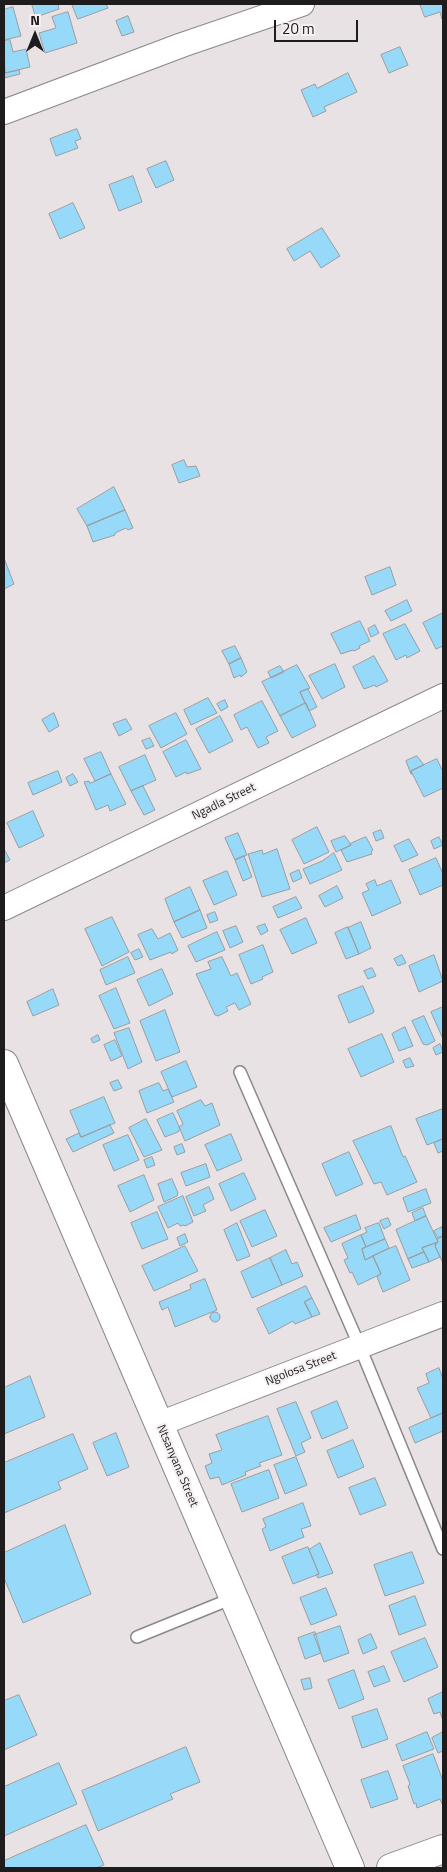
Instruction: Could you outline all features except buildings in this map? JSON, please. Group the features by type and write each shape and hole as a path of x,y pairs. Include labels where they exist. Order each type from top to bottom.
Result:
{"street":[{"path":"4,112 182,45 302,4"},
{"name":"Ngadla Street","path":"4,908 443,696"},
{"name":"Ntsanyana Street","path":"4,1064 350,1868"},
{"name":"Ngolosa Street","path":"159,1424 443,1314"},
{"path":"391,1868 443,1849"}],"lane":[{"path":"240,1072 360,1347 443,1549"},
{"path":"137,1637 233,1598"}]}
